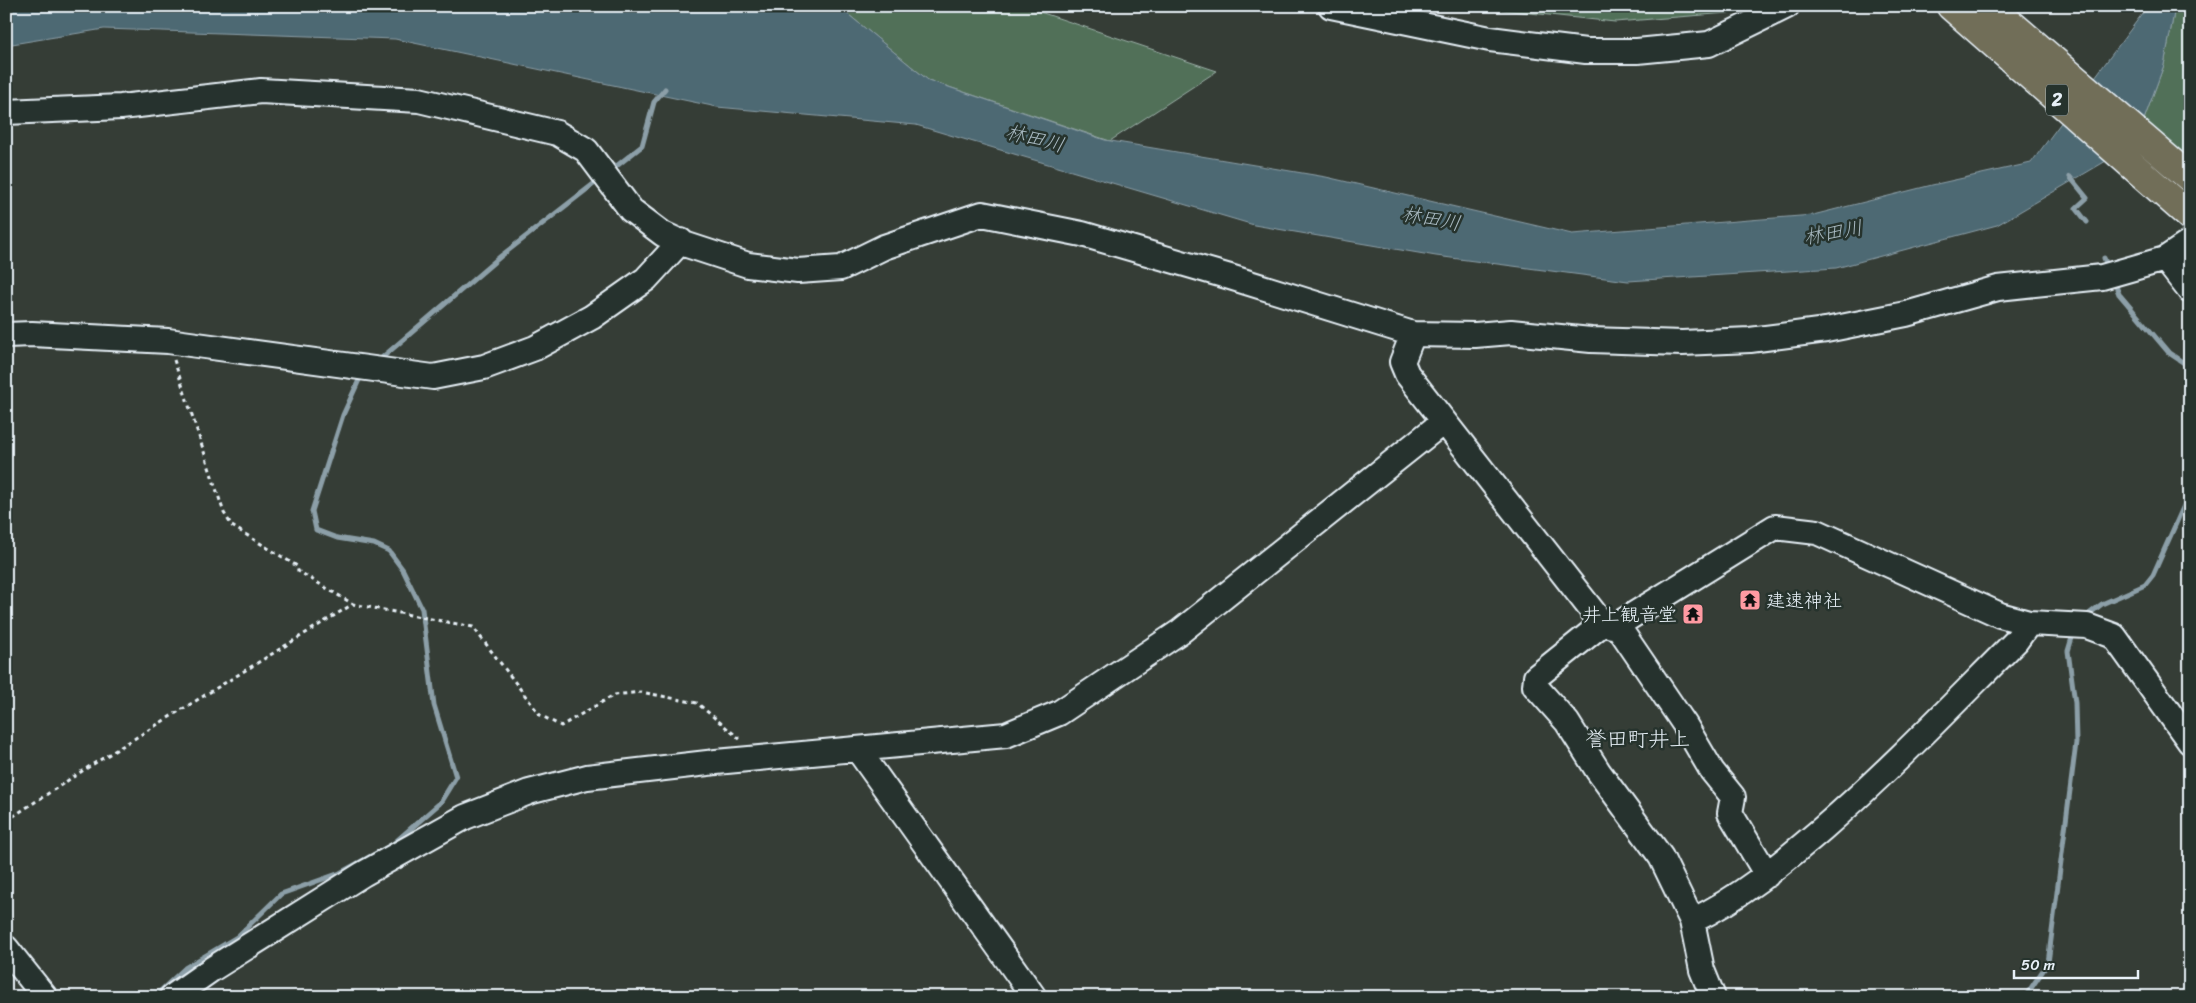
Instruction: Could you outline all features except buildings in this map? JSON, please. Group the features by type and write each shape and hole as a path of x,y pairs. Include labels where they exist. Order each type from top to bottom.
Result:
{"highway":[{"name":"2","path":"1951,6 2190,216"},
{"name":"2","path":"1990,6 2189,177"}],"street":[{"path":"1331,6 1490,39 1586,51 1637,52 1709,44 1787,6"},
{"path":"6,112 121,107 261,91 419,100 558,133 586,150 631,210 663,234 748,264 798,271 841,268 884,247 982,214 1082,234 1413,334 1475,335 1511,332 1591,340 1673,343 1750,340 1826,330 1906,314 1998,288 2111,275 2165,259 2190,243"},
{"path":"6,335 32,334 168,340 433,377 484,367 535,348 592,317 646,279 681,241"},
{"path":"2165,259 2190,291"},
{"path":"1413,334 1402,362 1407,374 1443,422 1609,623 1685,725 1712,771 1733,797 1730,813 1767,875"},
{"path":"172,997 212,969 363,874 465,817 529,792 587,777 759,758 1006,735 1059,713 1181,631 1443,422"},
{"path":"1713,997 1702,970 1692,921 1661,857 1598,771 1567,722 1535,686 1536,677 1597,628 1609,623 1775,527 1817,532 2000,615 2030,623 2076,625 2114,636 2190,742"},
{"path":"1692,921 1719,908 1767,875 1866,790 2016,641 2030,623"},
{"path":"858,750 1034,997"},
{"path":"6,948 45,997"}],"path":[{"path":"168,340 224,514 232,526 297,566 298,571 353,604 473,627 540,715 561,726 614,695 641,692 697,703 738,737 759,758"},
{"path":"6,821 90,766 353,604"}],"green space":[{"path":"838,6 1022,6 1217,71 1110,141 928,80"},
{"path":"1464,6 1759,6 1753,11 1615,22"},
{"path":"2184,6 2190,6 2190,149 2162,168 2135,144 2164,65 2174,13"}],"water":[{"name":"林田川","path":"6,6 838,6 928,80 1105,140 1326,177 1572,234 1813,215 1932,185 2031,163 2148,6 2184,6 2174,13 2164,65 2135,144 1997,225 1836,268 1628,281 1436,256 1254,225 916,125 717,107 395,39 104,29 6,45"}],"waterway":[{"path":"609,172 642,146 654,102 665,89"},
{"path":"2070,177 2087,198 2076,208 2087,222"},
{"path":"377,362 501,256 600,179"},
{"path":"2104,258 2108,268"},
{"path":"2114,281 2119,294 2169,353 2190,367"},
{"path":"154,997 185,968 237,937 281,894 340,873 393,844 440,803 456,777 434,705 422,609 403,570 389,551 374,544 337,538 316,530 312,511 343,415 359,380 364,375"},
{"path":"2085,617 2102,604 2145,585 2153,575 2190,492"},
{"path":"2025,997 2048,963 2076,743 2075,703 2068,651 2074,631"},
{"path":"2029,994 2085,997"}],"place":[{"name":"建速神社","path":"1750,600"},
{"name":"井上観音堂","path":"1693,614"}],"district":[{"name":"誉田町井上","path":"1638,739"}]}
